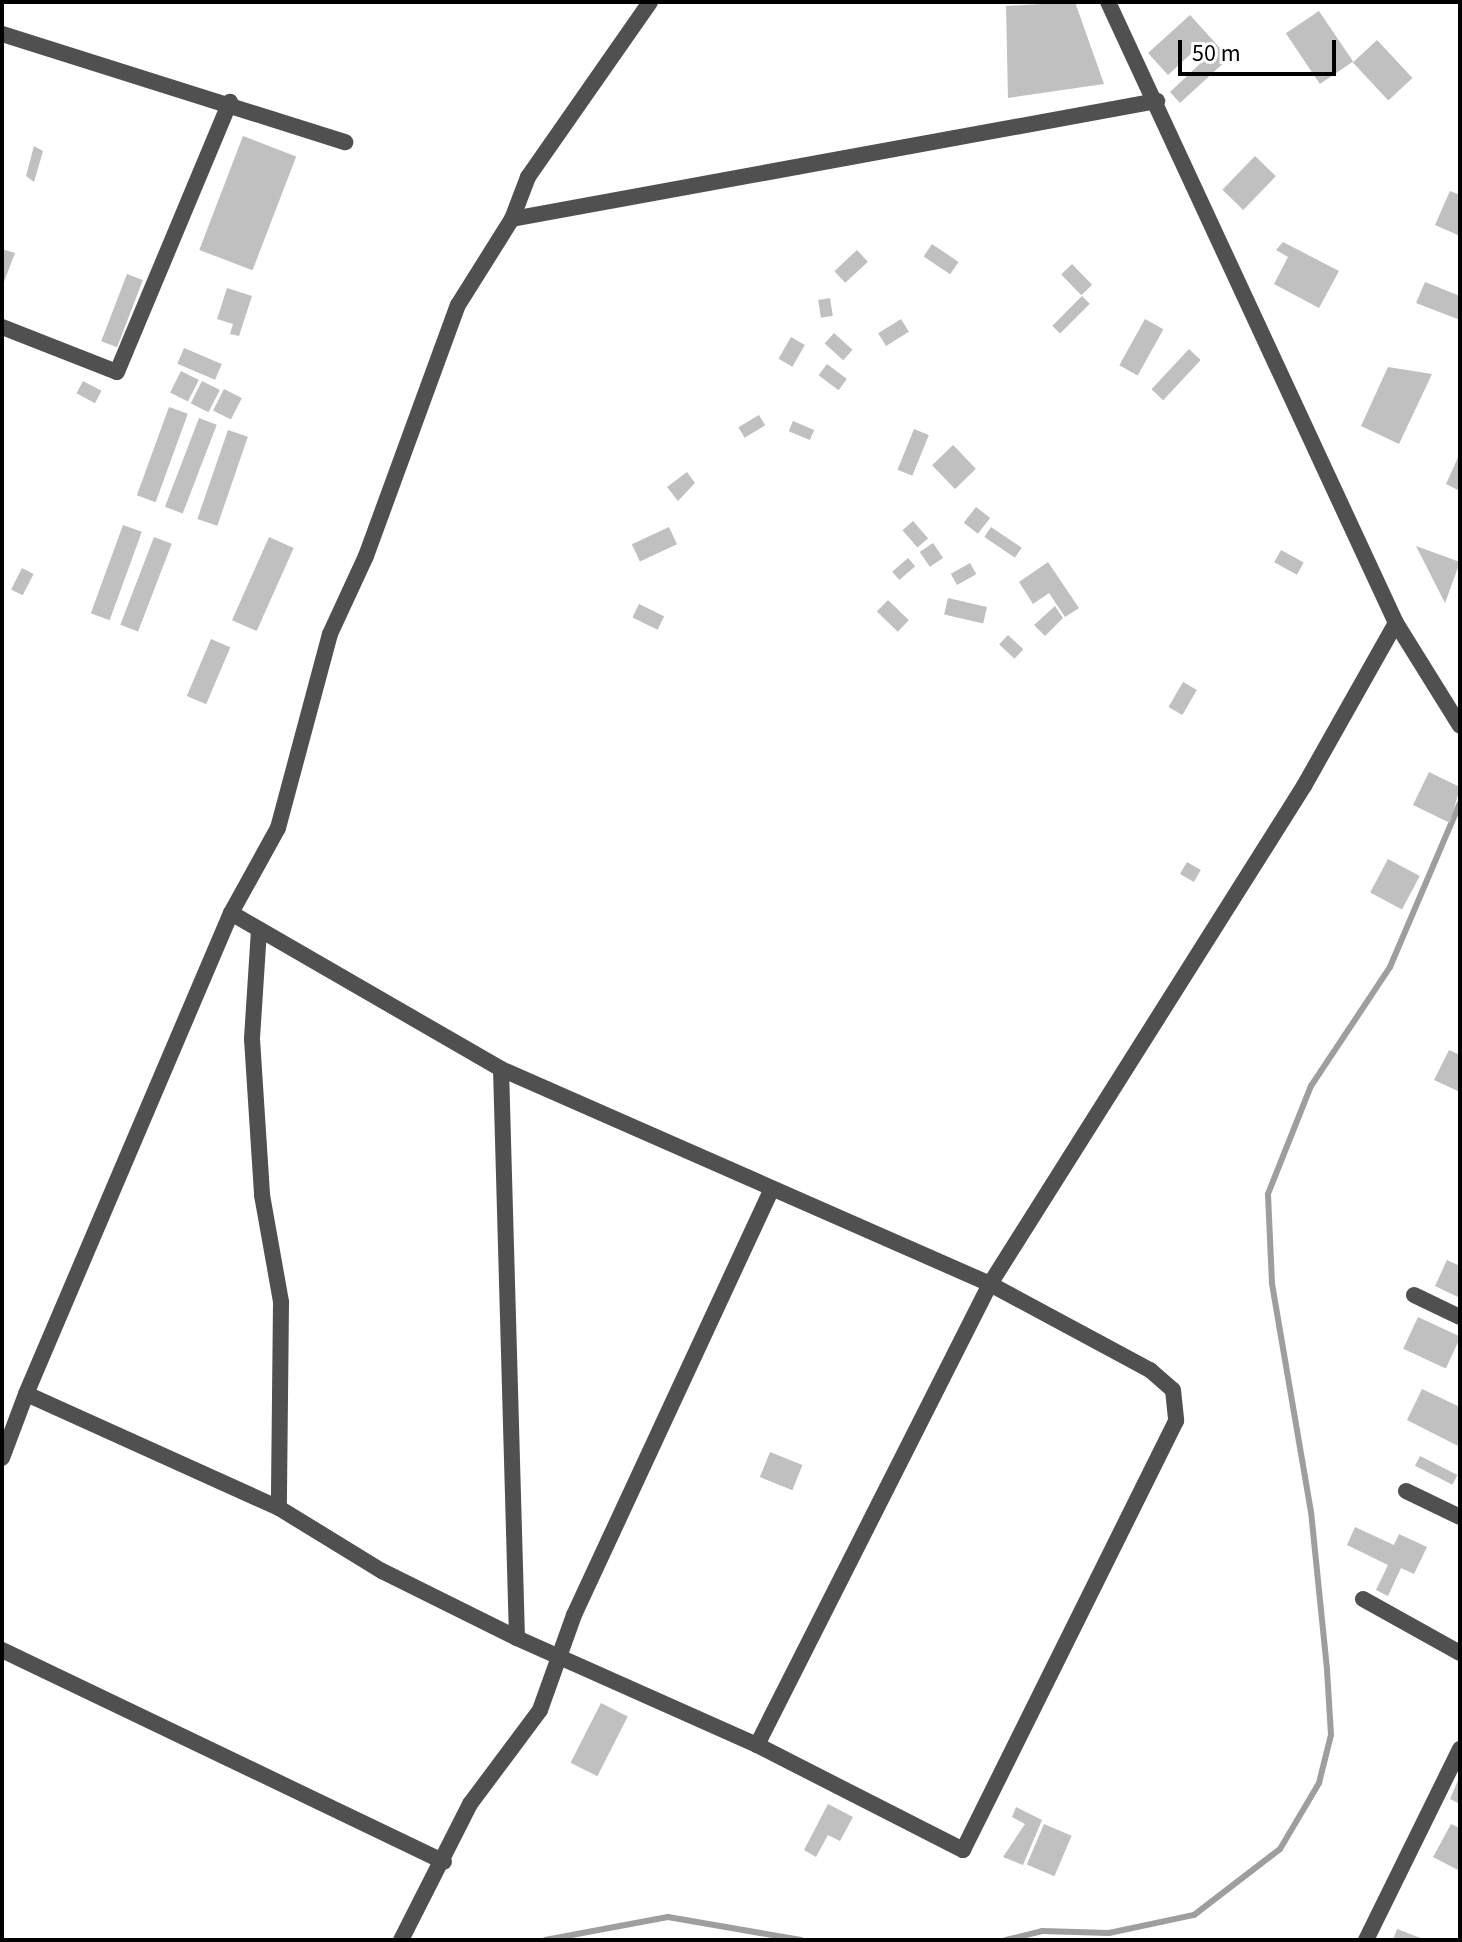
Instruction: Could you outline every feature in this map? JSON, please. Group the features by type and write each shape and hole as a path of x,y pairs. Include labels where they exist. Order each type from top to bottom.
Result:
{"street":[{"path":"2,1458 26,1394 231,913 278,828 330,634 366,556 458,305 512,219 528,177 650,2"},
{"path":"1108,2 1157,101 1396,623 1460,726"},
{"path":"2,34 230,102 345,142"},
{"path":"512,219 1157,101"},
{"path":"2,327 117,372 230,102"},
{"path":"757,1745 990,1284 1304,786 1396,623"},
{"path":"26,1394 279,1508 382,1571 517,1638 561,1653 757,1745 963,1850 1176,1421 1173,1390 1150,1370 990,1284 770,1192 501,1069 231,913"},
{"path":"259,930 252,1039 262,1195 281,1302 279,1508"},
{"path":"501,1069 517,1638"},
{"path":"401,1940 444,1862 470,1804 540,1710 561,1653 770,1192"},
{"path":"1414,1295 1460,1317"},
{"path":"1406,1491 1460,1517"},
{"path":"1363,1599 1460,1653"},
{"path":"2,1650 444,1862"},
{"path":"1366,1940 1458,1760"}],"building":[{"path":"1075,2 1104,84 1008,98 1006,6"},
{"path":"1319,11 1353,62 1320,84 1286,33"},
{"path":"1190,15 1229,58 1180,103 1170,92 1205,59 1196,49 1168,75 1148,53"},
{"path":"1377,40 1412,78 1388,101 1353,63"},
{"path":"243,136 296,156 252,270 199,250"},
{"path":"34,146 43,151 34,182 26,176"},
{"path":"1255,156 1276,176 1243,210 1222,190"},
{"path":"1450,191 1460,195 1460,236 1435,225"},
{"path":"1283,242 1339,271 1319,308 1274,284 1288,257 1276,250"},
{"path":"932,244 959,262 950,274 924,256"},
{"path":"2,249 15,253 2,287"},
{"path":"857,250 868,262 845,283 834,271"},
{"path":"1072,264 1092,285 1081,295 1061,274"},
{"path":"127,274 143,280 117,347 101,341"},
{"path":"1425,282 1460,296 1460,320 1416,303"},
{"path":"227,288 252,296 239,336 230,334 233,324 217,319"},
{"path":"1082,296 1090,304 1060,333 1052,326"},
{"path":"830,298 833,316 821,318 818,300"},
{"path":"901,319 909,332 886,346 878,333"},
{"path":"1145,319 1163,329 1138,376 1119,365"},
{"path":"834,333 853,350 843,360 825,343"},
{"path":"791,337 805,345 792,367 778,359"},
{"path":"184,348 222,364 215,380 177,364"},
{"path":"1189,349 1201,360 1163,400 1151,389"},
{"path":"827,364 847,379 839,390 819,375"},
{"path":"1388,367 1432,374 1399,444 1361,426"},
{"path":"181,371 199,380 188,401 170,392"},
{"path":"83,381 102,391 95,403 76,393"},
{"path":"202,381 220,390 208,412 191,403"},
{"path":"224,389 242,398 231,419 213,410"},
{"path":"169,407 188,414 156,502 137,495"},
{"path":"759,415 765,425 745,438 738,427"},
{"path":"199,418 217,425 183,513 165,507"},
{"path":"793,421 814,430 810,440 789,431"},
{"path":"914,429 929,435 912,476 898,470"},
{"path":"228,430 248,437 217,526 197,519"},
{"path":"953,445 976,469 955,489 932,465"},
{"path":"1460,453 1460,491 1446,484"},
{"path":"687,472 695,483 678,501 667,487"},
{"path":"976,507 990,518 978,534 964,523"},
{"path":"913,521 928,538 918,548 902,530"},
{"path":"123,525 142,532 110,620 91,613"},
{"path":"669,527 677,544 640,562 632,544"},
{"path":"991,527 1022,548 1015,558 984,537"},
{"path":"154,537 172,544 138,632 120,625"},
{"path":"269,537 294,548 257,631 232,620"},
{"path":"933,543 943,558 930,567 920,552"},
{"path":"1416,546 1460,562 1445,603"},
{"path":"1281,550 1304,563 1297,575 1274,562"},
{"path":"908,558 915,566 899,580 892,572"},
{"path":"1048,562 1079,608 1065,617 1049,593 1033,604 1019,582"},
{"path":"970,563 976,574 957,585 951,574"},
{"path":"22,568 34,574 23,595 11,589"},
{"path":"948,598 987,607 983,624 944,615"},
{"path":"888,600 909,620 898,632 877,612"},
{"path":"639,604 664,616 658,630 632,617"},
{"path":"1055,606 1063,618 1045,636 1034,625"},
{"path":"1008,635 1023,649 1014,659 999,645"},
{"path":"211,639 230,647 206,704 187,696"},
{"path":"1183,682 1197,690 1182,715 1168,707"},
{"path":"1429,772 1460,787 1450,823 1413,805"},
{"path":"1388,859 1420,876 1402,909 1370,893"},
{"path":"1187,862 1201,870 1194,882 1180,874"},
{"path":"1449,1050 1460,1055 1460,1092 1434,1080"},
{"path":"1447,1260 1460,1266 1460,1298 1435,1286"},
{"path":"1418,1317 1460,1337 1446,1369 1403,1349"},
{"path":"1422,1389 1460,1407 1460,1447 1407,1420"},
{"path":"770,1452 802,1465 792,1490 760,1477"},
{"path":"1420,1456 1457,1475 1452,1485 1415,1466"},
{"path":"1355,1527 1394,1545 1399,1534 1427,1547 1414,1574 1401,1568 1388,1596 1376,1590 1388,1565 1347,1545"},
{"path":"601,1703 628,1717 597,1776 571,1763"},
{"path":"1460,1776 1460,1804 1450,1799"},
{"path":"828,1804 853,1817 840,1841 828,1835 816,1857 804,1850"},
{"path":"1016,1807 1042,1820 1023,1865 1003,1857 1025,1824 1012,1817"},
{"path":"1044,1824 1072,1836 1054,1876 1027,1865"},
{"path":"1451,1824 1460,1828 1458,1870 1433,1857"},
{"path":"1397,1929 1426,1940 1393,1940"}],"waterway":[{"path":"1006,1940 1042,1931 1109,1933 1194,1915 1280,1849 1319,1783 1331,1735 1327,1669 1311,1512 1272,1283 1268,1194 1311,1086 1390,967 1460,803"},
{"path":"545,1940 668,1917 801,1940"}]}
